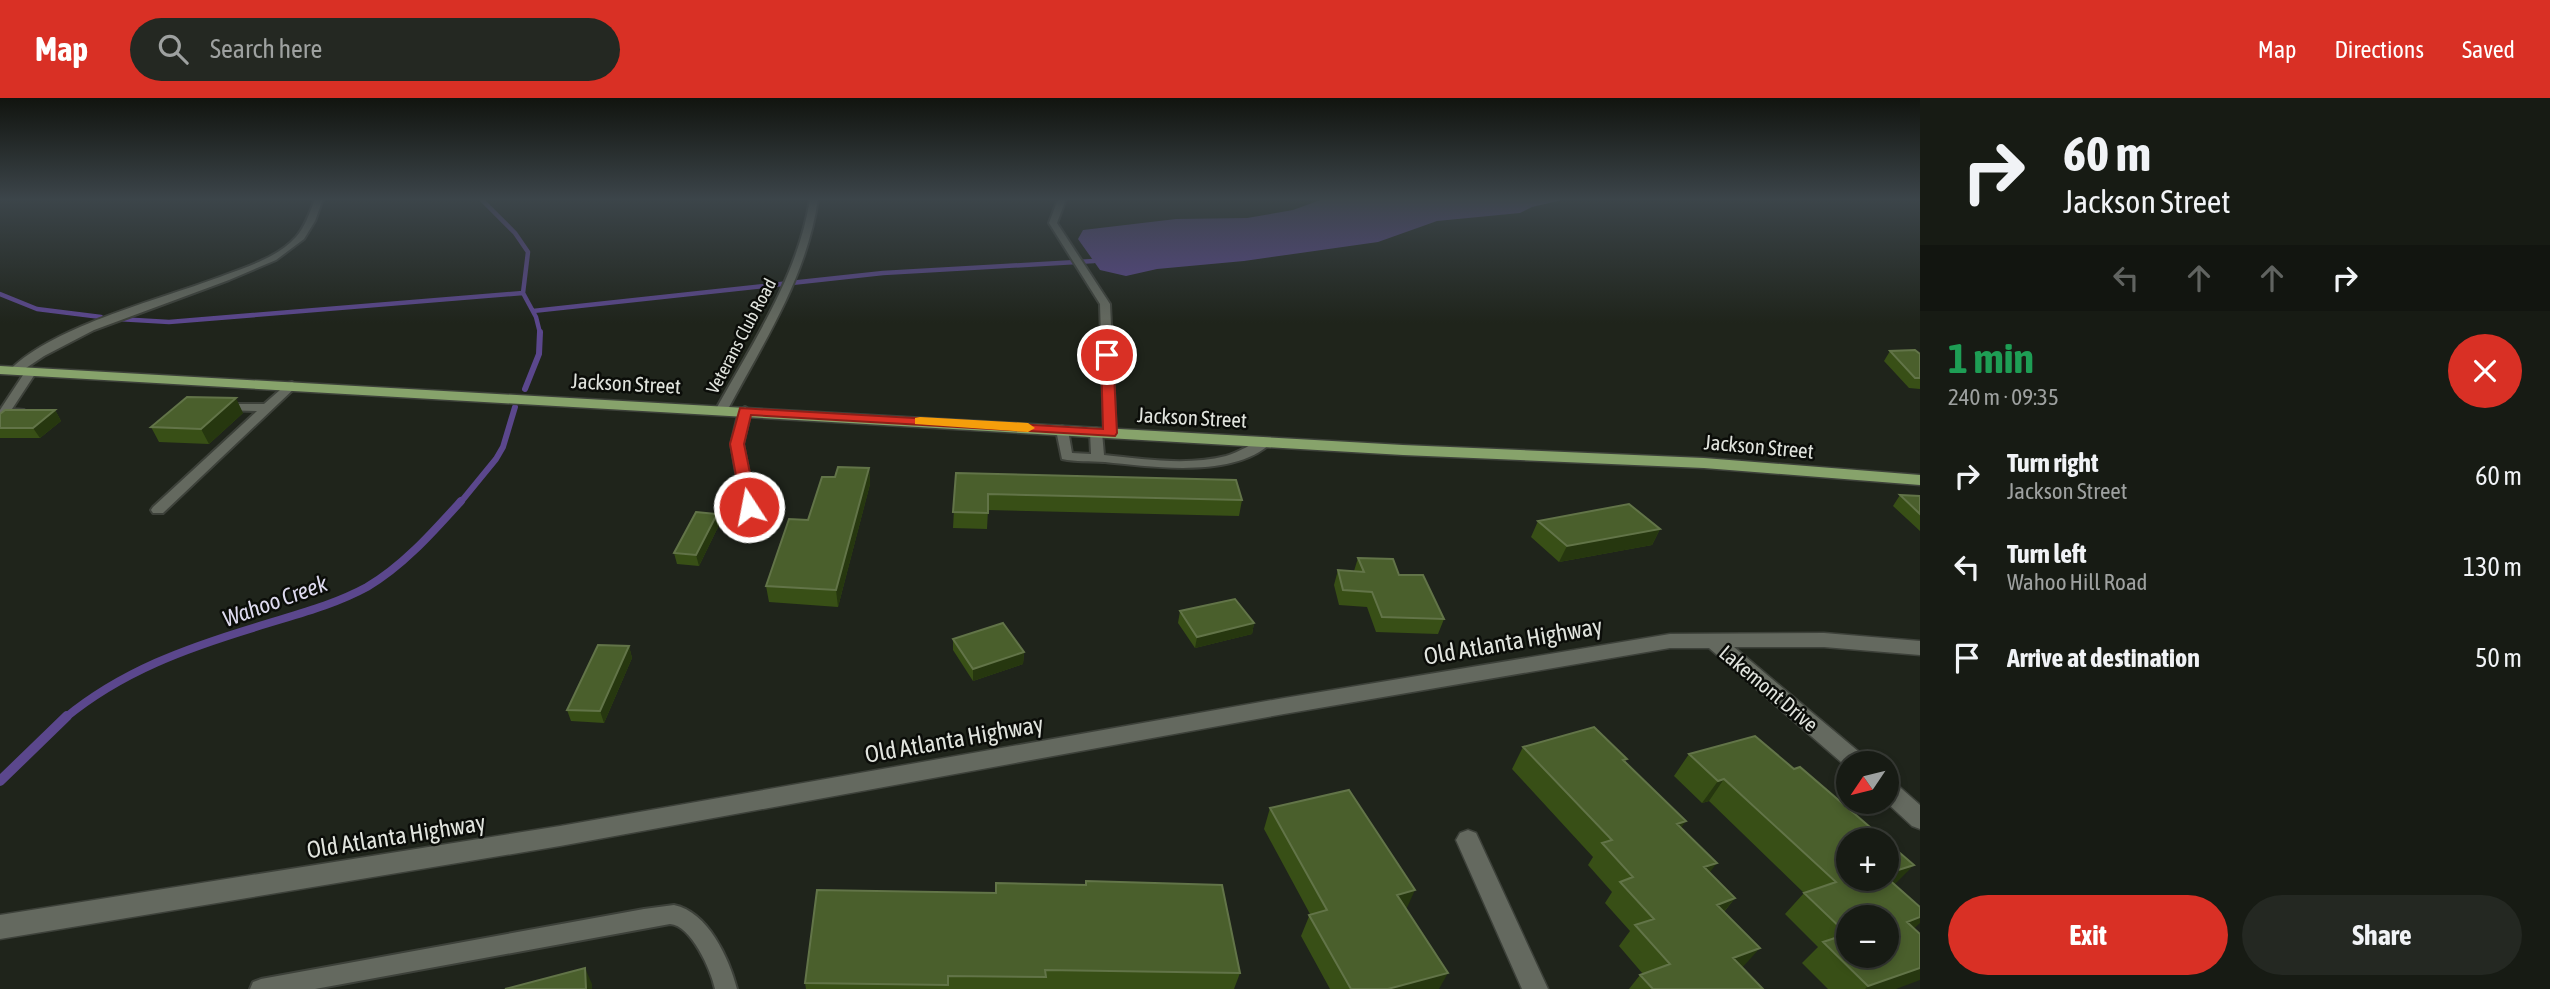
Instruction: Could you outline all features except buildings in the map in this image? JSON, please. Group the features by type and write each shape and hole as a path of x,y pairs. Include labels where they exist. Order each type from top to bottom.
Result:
{"main road":[{"name":"Jackson Street","path":"16,370 1266,442 1704,463 1920,480"}],"street":[{"name":"Old Atlanta Highway","path":"0,927 568,835 1670,641 1824,639 1920,648"},
{"name":"Lakemont Drive","path":"1713,640 1843,751"},
{"path":"1899,800 1920,819"},
{"path":"1468,840 1535,989"}],"lane":[{"path":"38,414 4,413 16,370 34,356 76,333 202,288 283,252 298,241"},
{"name":"Veterans Club Road","path":"722,409 791,278 804,241"},
{"path":"1064,241 1105,304 1103,433 1098,458"},
{"path":"158,510 292,386"},
{"path":"201,405 268,408"},
{"path":"745,411 737,444 749,507"},
{"path":"1062,430 1066,456 1190,464 1250,454 1266,442"},
{"path":"261,989 644,918 678,915 692,924 703,940 725,979 726,989"}],"shaded area":[{"path":"1079,241 1382,241 1244,261 1157,269 1126,276 1100,270"}],"waterway":[{"name":"Wahoo Creek","path":"520,241 528,252 523,293"},
{"path":"533,311 883,273 1094,261"},
{"path":"118,319 169,322 523,293"},
{"name":"Wahoo Creek","path":"523,293 536,317 540,333"},
{"path":"0,294 37,309 101,317"},
{"name":"Wahoo Creek","path":"525,389 539,354 540,333"},
{"name":"Wahoo Creek","path":"460,503 503,447 515,407"},
{"name":"Wahoo Creek","path":"65,718 109,687 156,663 205,643 327,605 367,587 405,559 461,501"},
{"name":"Wahoo Creek","path":"0,781 67,716"}],"slow traffic":[{"path":"920,421 1028,428"}],"route":[{"path":"749,507 737,444 745,411 1110,433 1107,355"}]}
